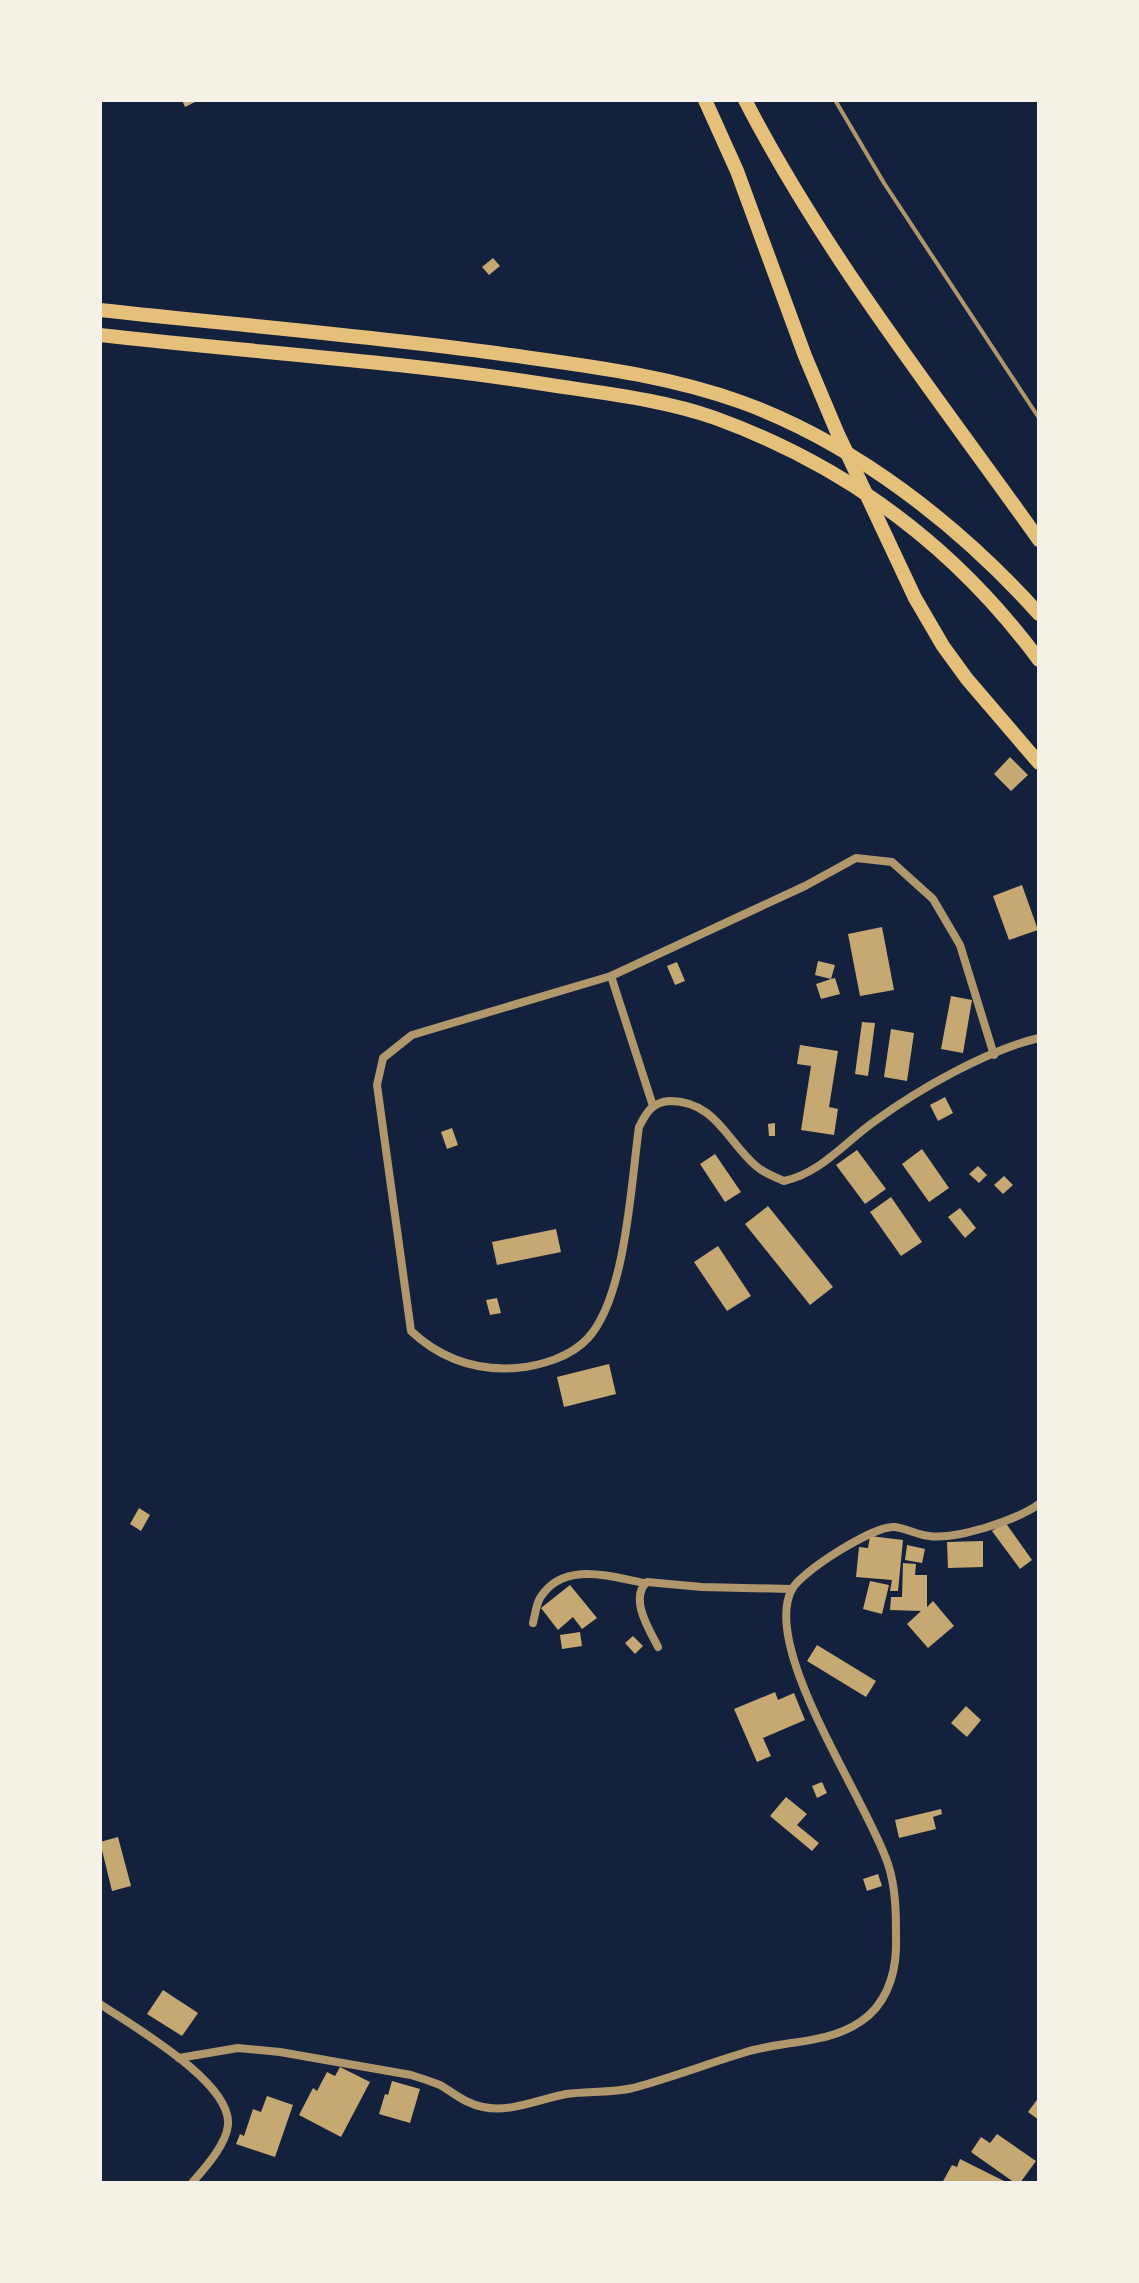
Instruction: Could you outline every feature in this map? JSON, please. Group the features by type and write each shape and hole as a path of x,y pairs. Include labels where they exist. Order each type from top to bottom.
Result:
{"main road":[{"path":"705,100 737,171 805,356 849,459 915,598 967,679 1039,763"},
{"path":"745,100 775,158 818,228 1039,540"},
{"path":"100,310 446,346 620,371 704,390 780,418 888,481 958,533 1039,614"},
{"path":"100,335 447,370 656,402 715,418 810,459 898,515 961,569 992,601 1039,660"}],"street":[{"path":"994,1055 960,945 933,899 892,862 856,858 805,886 611,976 412,1035 383,1058 377,1085 411,1331 426,1346 452,1360 494,1369 527,1367 557,1358 587,1340 596,1329 609,1299 623,1247 639,1127 646,1112 653,1106 664,1101 683,1101 695,1105 713,1116 755,1166 784,1181 812,1171 874,1121 920,1091 994,1055 1039,1038"},
{"path":"611,976 653,1106"},
{"path":"179,2058 238,2048 280,2052 411,2075 430,2081 471,2104 499,2109 569,2094 632,2088 767,2045 833,2035 861,2022 876,2008 896,1968 897,1913 889,1866 806,1691 788,1641 785,1607 792,1589 812,1569 856,1541 884,1529 895,1527 935,1537 955,1535 983,1528 1039,1504"},
{"path":"533,1623 538,1600 557,1581 586,1572 644,1583 792,1589"},
{"path":"644,1583 639,1594 642,1613 658,1647"},
{"path":"100,2004 204,2077 223,2105 228,2123 223,2141 192,2183"}],"lane":[{"path":"835,100 884,183 1039,418"}],"building":[{"path":"182,100 199,100 185,107"},
{"path":"493,258 500,266 489,275 482,267"},
{"path":"1010,757 1028,775 1011,791 994,774"},
{"path":"1022,885 1038,930 1009,940 993,896"},
{"path":"882,927 894,990 860,996 848,934"},
{"path":"818,961 835,965 831,979 815,975"},
{"path":"677,962 685,981 675,985 667,966"},
{"path":"835,978 840,994 821,999 816,984"},
{"path":"951,996 972,1000 963,1053 941,1049"},
{"path":"862,1022 875,1023 868,1076 855,1074"},
{"path":"891,1029 914,1033 907,1081 884,1077"},
{"path":"800,1045 838,1051 829,1107 838,1109 834,1135 801,1130 811,1066 797,1064"},
{"path":"945,1097 953,1113 938,1121 930,1105"},
{"path":"775,1123 775,1136 769,1136 768,1124"},
{"path":"452,1128 458,1145 447,1149 441,1132"},
{"path":"922,1149 949,1188 929,1202 902,1164"},
{"path":"857,1150 886,1189 865,1204 836,1165"},
{"path":"715,1154 741,1192 725,1202 700,1164"},
{"path":"978,1166 987,1175 979,1183 969,1174"},
{"path":"1004,1176 1013,1185 1003,1194 994,1185"},
{"path":"891,1197 922,1242 901,1256 870,1212"},
{"path":"768,1206 833,1287 810,1305 745,1224"},
{"path":"960,1208 976,1228 965,1238 948,1217"},
{"path":"556,1229 561,1252 497,1265 492,1242"},
{"path":"718,1246 751,1296 727,1311 694,1262"},
{"path":"497,1298 501,1313 490,1315 486,1300"},
{"path":"609,1364 616,1394 564,1407 557,1377"},
{"path":"139,1508 150,1515 141,1531 130,1524"},
{"path":"1005,1522 1032,1560 1020,1569 992,1531"},
{"path":"870,1536 903,1540 898,1591 890,1591 892,1580 856,1577 859,1547 868,1548"},
{"path":"983,1541 983,1567 948,1568 947,1542"},
{"path":"907,1545 925,1549 922,1563 905,1560"},
{"path":"903,1563 916,1564 915,1575 927,1575 927,1607 933,1601 954,1626 928,1648 907,1624 921,1611 890,1610 891,1597 902,1597"},
{"path":"870,1581 889,1585 882,1614 863,1609"},
{"path":"570,1585 597,1618 582,1629 573,1617 558,1630 541,1608"},
{"path":"580,1632 582,1646 562,1649 560,1635"},
{"path":"633,1636 643,1646 635,1654 625,1643"},
{"path":"817,1645 876,1681 866,1697 807,1661"},
{"path":"775,1692 778,1700 794,1693 805,1720 763,1738 771,1756 757,1762 734,1709"},
{"path":"966,1706 981,1720 967,1737 951,1723"},
{"path":"822,1782 827,1793 817,1798 812,1786"},
{"path":"786,1797 807,1814 797,1825 819,1843 812,1851 770,1816"},
{"path":"941,1809 942,1814 933,1817 936,1829 899,1838 895,1820"},
{"path":"118,1837 131,1886 112,1891 100,1842"},
{"path":"878,1874 882,1886 867,1891 863,1879"},
{"path":"163,1990 198,2013 182,2036 147,2014"},
{"path":"340,2067 370,2082 341,2137 299,2115 313,2088 317,2091 327,2072 335,2076"},
{"path":"392,2081 420,2089 410,2123 379,2114"},
{"path":"267,2096 293,2105 275,2157 236,2144 240,2134 244,2136 253,2109 261,2112"},
{"path":"1039,2097 1039,2120 1028,2112"},
{"path":"997,2134 1036,2161 1020,2183 1015,2183 971,2152 981,2137 990,2143"},
{"path":"960,2159 1008,2183 942,2183 952,2165 957,2167"}]}
